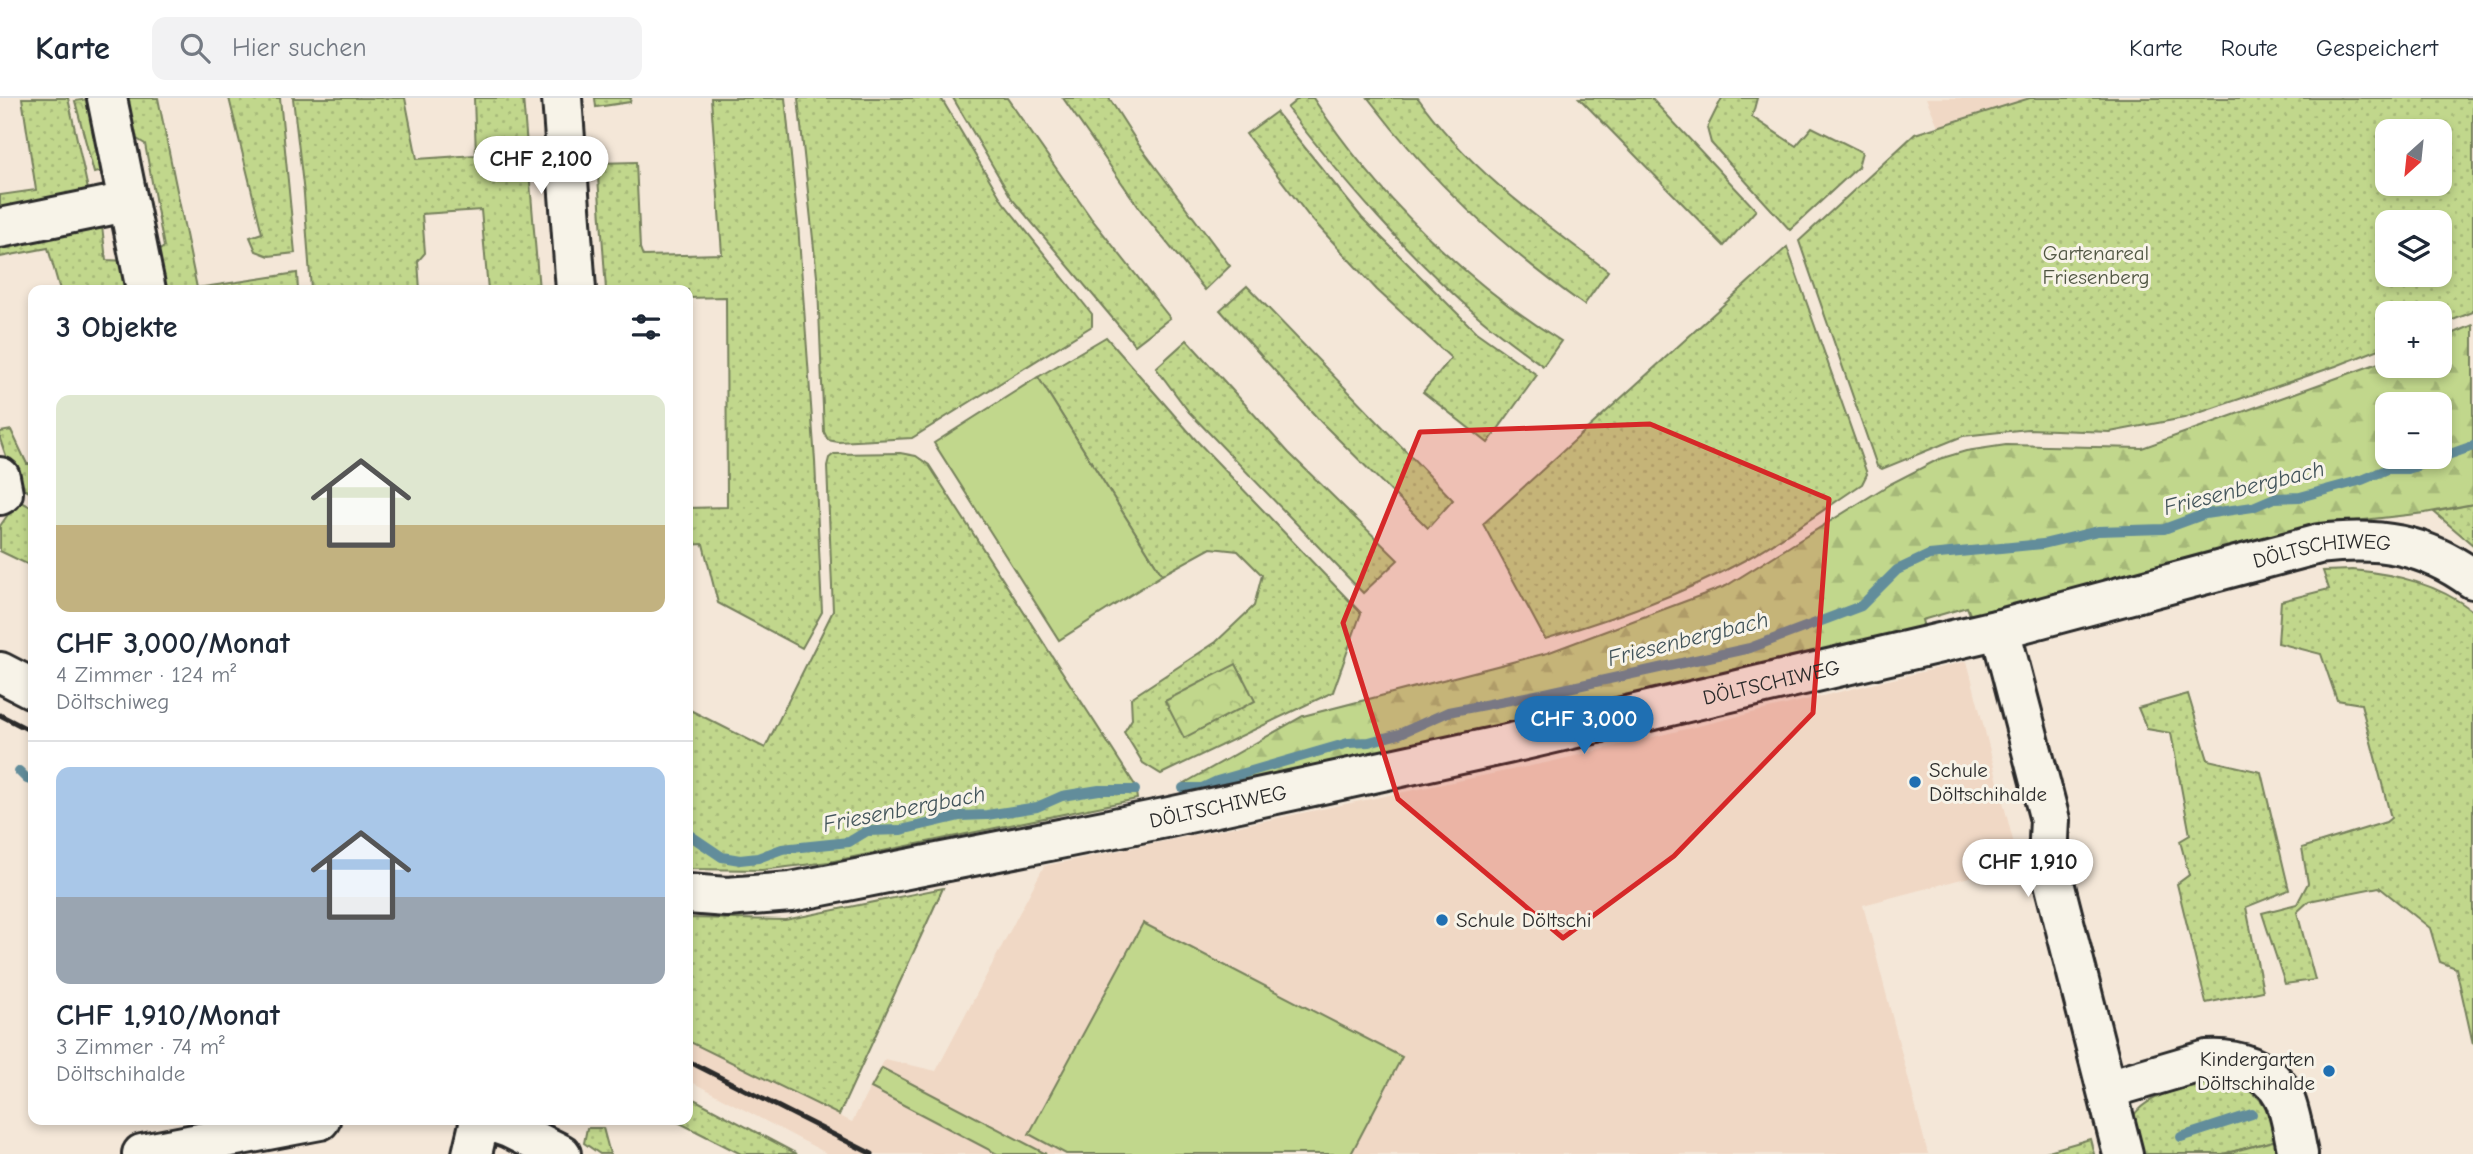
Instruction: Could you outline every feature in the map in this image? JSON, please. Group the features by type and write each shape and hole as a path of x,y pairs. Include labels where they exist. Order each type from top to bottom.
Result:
{"street":[{"path":"107,98 145,285"},
{"path":"562,98 576,285"},
{"path":"0,228 127,202"},
{"path":"0,477 3,493 0,495"},
{"name":"DÖLTSCHIWEG","path":"693,894 727,897 791,892 1090,833 1507,744 2000,629 2319,544 2368,540 2422,552 2448,562 2473,579"},
{"path":"2000,629 2050,820 2048,859 2123,1154"},
{"path":"0,672 28,686"},
{"path":"2108,1089 2207,1060 2238,1062 2265,1075 2283,1096 2298,1154"},
{"path":"142,1154 294,1125"},
{"path":"472,1154 479,1125"},
{"path":"500,1125 561,1154"}],"highlighted area":[{"path":"1650,424 1829,499 1813,713 1674,856 1563,938 1398,799 1343,623 1420,432"}],"shaded area":[{"path":"1926,98 2030,98 1938,126"},
{"name":"Schule Döltschi","path":"1967,661 2019,864 1863,905 1928,1154 828,1154 693,1083 693,1042 852,1122 885,1059 936,1071 1044,866 1550,762"}],"green space":[{"path":"22,98 68,98 89,194 0,210 0,195 36,190"},
{"path":"94,98 115,169 94,173 75,101"},
{"path":"118,98 158,98 196,285 154,285 148,258 164,247 145,144 126,132"},
{"path":"229,98 280,98 295,253 269,256 256,251 250,237 262,233"},
{"path":"293,98 405,98 417,159 476,155 474,98 523,98 539,285 488,285 481,210 422,214 425,253 418,261 420,285 311,285"},
{"path":"595,98 631,98 630,102 596,107"},
{"path":"711,98 785,98 798,224 815,461 822,612 802,648 718,603 703,544 693,545 693,508 727,507 726,297 693,298 693,285 606,285 597,163 636,162 640,248 643,256 722,254"},
{"path":"798,98 941,98 1003,202 1092,314 1092,326 912,438 838,442 828,440 824,432 818,286"},
{"path":"953,98 1007,98 1091,218 1170,318 1135,345 1012,199"},
{"path":"1063,98 1109,98 1139,145 1230,266 1205,290 1142,212"},
{"path":"1299,98 1313,98 1365,168 1424,233 1490,291 1561,341 1543,366 1494,330 1452,293 1378,217 1287,108"},
{"path":"1368,98 1418,98 1459,148 1506,192 1608,271 1584,305 1523,259 1468,210 1392,129"},
{"path":"1579,98 1651,98 1756,210 1724,246"},
{"path":"1722,98 1757,98 1752,117 1796,146 1812,127 1862,152 1858,167 1790,230 1711,143 1707,128"},
{"name":"Gartenareal Friesenberg","path":"2030,98 2473,98 2473,312 2452,320 2452,301 2375,301 2375,351 2184,418 2110,432 2028,429 1963,436 1882,469 1877,466 1799,241 1915,134"},
{"path":"1276,112 1362,218 1476,332 1537,375 1488,443 1423,392 1451,358 1377,290 1308,215 1246,134"},
{"path":"101,217 106,260 129,261 134,285 59,285 48,248 0,257 0,236"},
{"path":"1787,247 1867,474 1862,484 1775,542 1721,573 1647,605 1545,639 1483,524"},
{"path":"297,273 298,285 217,285"},
{"path":"1247,286 1453,500 1428,528 1321,422 1220,310"},
{"path":"2473,325 2473,504 2425,513 2329,524 2324,529 1972,619 1967,607 1922,620 1925,631 1185,798 1183,784 1303,716 1547,653 1726,586 1890,484 1939,459 1966,451 2006,445 2142,448 2375,364 2375,378 2452,378 2452,334"},
{"path":"1106,337 1196,440 1361,613 1333,692 1161,774 1143,763 1124,732 1132,719 1131,698 1216,642 1254,606 1262,575 1238,551 1211,548 1162,575 1038,377"},
{"path":"1187,340 1289,453 1398,560 1363,593 1189,412 1156,368"},
{"path":"1038,377 1162,575 1059,640 934,443"},
{"path":"11,430 28,464 28,491 16,485 0,432"},
{"path":"900,453 916,456 929,465 1135,785 1137,799 829,862 762,870 693,869 693,712 765,748 833,611 827,466 829,458 834,454"},
{"path":"18,500 28,505 28,565 0,551 0,526"},
{"path":"2473,504 2473,545 2434,512"},
{"path":"2353,570 2385,574 2431,587 2473,611 2473,1044 2456,968 2440,962 2430,928 2379,887 2309,901 2297,912 2315,980 2285,984 2262,913 2297,904 2308,883 2302,848 2386,822 2391,818 2361,704 2337,700 2321,654 2278,643 2281,601 2329,589 2323,571"},
{"path":"1236,664 1255,701 1184,738 1165,701"},
{"path":"2188,694 2208,760 2261,772 2289,890 2246,907 2263,991 2206,1003 2177,884 2189,875 2180,841 2190,835 2171,733 2147,729 2138,708"},
{"path":"943,888 839,1115 693,1043 693,918 785,920"},
{"path":"1143,923 1402,1057 1351,1154 1066,1154 1029,1134"},
{"path":"882,1068 1046,1154 997,1154 871,1088"},
{"path":"2222,1082 2235,1084 2254,1093 2266,1108 2277,1140 2223,1154 2142,1154 2132,1118 2139,1109 2172,1091"},
{"path":"693,1099 797,1154 741,1154 684,1125 693,1125"},
{"path":"587,1128 603,1128 610,1154 600,1154 584,1143"},
{"path":"2090,1139 2094,1154 2038,1154"},
{"path":"2277,1140 2281,1154 2223,1154"}],"waterway":[{"name":"Friesenbergbach","path":"1183,788 1202,788 1217,781 1348,743 1369,742 1399,734 1448,712 1750,648 1861,606 1897,570 1929,555 2043,544 2098,531 2164,529 2205,514 2253,507 2274,498 2300,497 2362,480 2388,469 2408,469 2473,446"},
{"name":"Friesenbergbach","path":"19,771 28,779"},
{"name":"Friesenbergbach","path":"693,837 722,857 740,860 758,858 782,849 849,842 867,831 901,830 960,816 987,815 1037,807 1062,796 1099,790 1135,790"},
{"path":"2181,1137 2252,1114"}],"railway":[{"path":"0,715 28,729"},
{"path":"693,1064 872,1154"}],"place":[{"name":"Schule Döltschihalde","path":"1915,782"},
{"name":"Schule Döltschi","path":"1442,920"},
{"name":"Kindergarten Döltschihalde","path":"2329,1071"}]}
